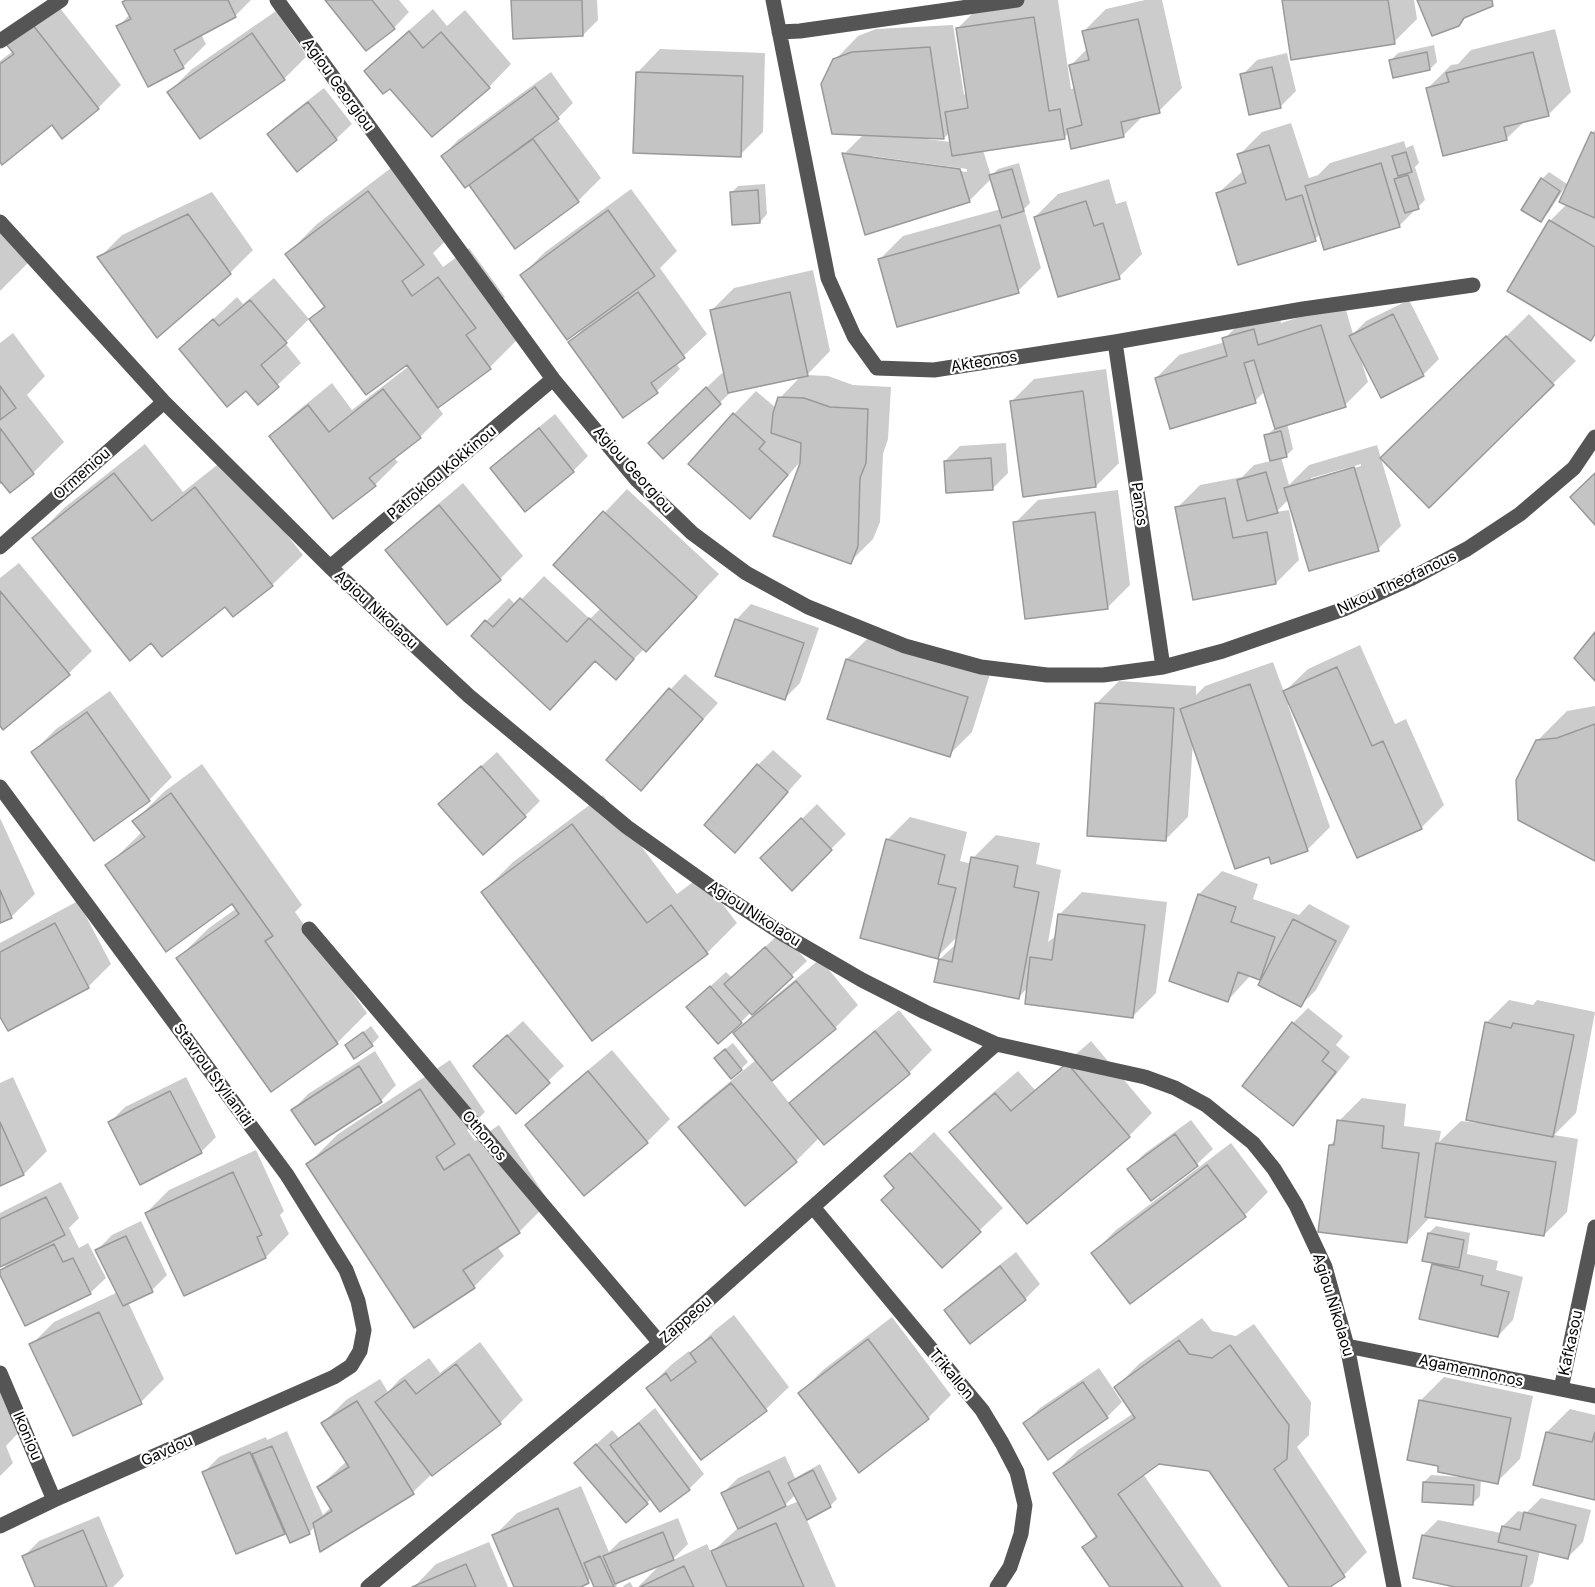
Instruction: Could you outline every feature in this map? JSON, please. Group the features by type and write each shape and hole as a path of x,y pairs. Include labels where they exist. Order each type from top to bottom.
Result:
{"street":[{"path":"0,40 61,0"},
{"name":"Agiou Georgiou","path":"277,0 553,379 636,479 692,533 746,573 808,607 905,646 981,667 1047,675 1103,675 1163,667"},
{"name":"Akteonos","path":"773,0 828,278 854,336 877,369 934,370 1115,342 1303,309 1473,285"},
{"path":"779,32 800,31 1017,0"},
{"name":"Agiou Nikolaou","path":"0,222 164,402 330,567 470,696 627,827 714,889 783,934 925,1012 996,1044 1145,1077 1175,1088 1206,1105 1253,1143 1274,1169 1296,1205 1324,1267 1347,1346 1394,1587"},
{"name":"Panos","path":"1115,342 1163,667"},
{"name":"Patroklou Kokkinou","path":"330,567 553,379"},
{"name":"Ormeniou","path":"0,547 164,402"},
{"name":"Nikou Theofanous","path":"1163,667 1223,651 1344,609 1410,579 1467,549 1520,514 1574,468 1595,437"},
{"name":"Stavrou Stylianidi","path":"0,787 287,1175 346,1270 358,1301 364,1330 360,1351 351,1366 334,1377"},
{"name":"Othonos","path":"309,929 660,1343"},
{"name":"Zappeou","path":"368,1587 660,1343 996,1044"},
{"name":"Trikallon","path":"813,1207 981,1410 1017,1472 1025,1505 1021,1534 1010,1567 997,1587"},
{"name":"Kafkasou","path":"1561,1389 1595,1227"},
{"name":"Agamemnonos","path":"1347,1346 1595,1396"},
{"name":"Ikoniou","path":"0,1373 54,1500"},
{"name":"Gavdou","path":"0,1526 334,1377"}],"building":[{"path":"126,0 228,0 236,17 174,50 184,68 148,87 116,26 131,19 122,2"},
{"path":"325,0 372,0 395,29 366,51"},
{"path":"511,0 582,0 583,36 513,39"},
{"path":"1282,0 1388,0 1395,44 1291,60"},
{"path":"1417,0 1492,0 1493,6 1464,18 1459,26 1432,36"},
{"path":"1034,17 1049,111 1060,109 1065,139 952,156 945,112 968,108 956,28"},
{"path":"1138,19 1160,113 1121,122 1124,137 1071,149 1067,129 1082,125 1069,65 1089,60 1082,31"},
{"path":"32,24 99,109 62,139 52,125 2,165 0,162 0,64 14,54 6,44"},
{"path":"409,31 423,48 441,32 490,88 432,137 390,89 383,94 364,71"},
{"path":"252,33 285,80 200,139 167,92"},
{"path":"930,47 944,139 832,134 821,84 833,59 852,52"},
{"path":"1427,52 1430,70 1393,78 1389,60"},
{"path":"1533,52 1549,116 1504,127 1507,140 1443,156 1426,88 1449,82 1446,73"},
{"path":"1272,67 1281,108 1249,115 1240,74"},
{"path":"636,72 743,76 741,157 633,153"},
{"path":"535,87 559,119 465,188 441,156"},
{"path":"308,102 337,140 297,172 267,134"},
{"path":"1591,132 1595,134 1595,218 1559,202"},
{"path":"533,139 579,202 515,249 469,185"},
{"path":"1269,145 1286,200 1302,195 1316,241 1238,265 1216,193 1246,183 1237,154"},
{"path":"1406,152 1412,172 1398,176 1392,156"},
{"path":"842,153 960,169 970,202 865,235"},
{"path":"1381,163 1400,227 1324,250 1305,186"},
{"path":"1012,169 1024,211 1002,218 989,175"},
{"path":"1408,175 1419,209 1405,213 1394,179"},
{"path":"1541,178 1560,191 1541,222 1521,210"},
{"path":"758,190 760,223 732,225 730,192"},
{"path":"368,191 424,265 402,281 412,296 438,277 476,328 466,335 491,369 438,408 407,365 366,395 309,319 325,307 285,254"},
{"path":"1086,201 1094,226 1103,223 1120,279 1058,297 1034,217"},
{"path":"608,210 655,276 567,340 520,275"},
{"path":"188,214 231,274 157,338 97,257"},
{"path":"1549,220 1595,247 1595,334 1591,341 1507,291"},
{"path":"1000,225 1019,293 897,327 878,259"},
{"path":"638,292 685,358 651,383 658,393 623,418 568,342"},
{"path":"790,292 808,376 728,393 710,310"},
{"path":"250,300 287,343 261,365 279,387 258,405 246,391 227,407 179,349 213,319 219,326"},
{"path":"1393,314 1424,376 1381,398 1349,336"},
{"path":"1321,325 1346,407 1275,429 1254,360 1244,363 1256,403 1170,429 1155,378 1227,356 1222,338 1254,329 1258,345"},
{"path":"1506,336 1554,385 1429,508 1380,458"},
{"path":"0,386 16,408 0,420"},
{"path":"706,387 721,404 663,459 648,443"},
{"path":"383,389 421,438 369,478 376,486 333,519 269,436 308,405 329,432"},
{"path":"1083,391 1096,487 1023,497 1010,401"},
{"path":"778,397 804,398 830,407 868,409 866,463 860,478 858,546 851,564 773,536 800,463 801,443 771,433 773,413"},
{"path":"733,413 765,442 759,449 788,475 750,519 688,464"},
{"path":"0,428 34,474 10,493 0,483"},
{"path":"539,428 574,472 525,512 490,468"},
{"path":"1281,431 1287,457 1270,461 1264,435"},
{"path":"991,458 993,490 946,493 944,461"},
{"path":"1354,467 1379,551 1309,571 1284,488"},
{"path":"1266,472 1278,513 1247,521 1237,480"},
{"path":"114,473 152,521 195,487 273,586 233,617 225,607 162,657 151,643 130,661 32,538"},
{"path":"1595,473 1595,525 1570,497"},
{"path":"1225,498 1233,538 1267,532 1276,584 1193,600 1175,507"},
{"path":"439,505 501,580 447,625 385,550"},
{"path":"603,511 697,597 646,652 553,565"},
{"path":"1095,512 1108,609 1025,619 1013,522"},
{"path":"0,591 70,675 3,730 0,726"},
{"path":"520,598 567,642 589,618 634,659 616,680 595,661 550,710 471,636 485,620 493,627"},
{"path":"735,619 804,643 785,700 715,676"},
{"path":"1595,632 1595,681 1574,658"},
{"path":"846,659 968,697 950,757 827,719"},
{"path":"1337,667 1372,746 1383,741 1422,829 1357,858 1283,691"},
{"path":"1250,684 1308,851 1271,864 1269,857 1235,869 1180,709"},
{"path":"669,688 703,719 641,791 606,760"},
{"path":"1095,703 1174,708 1166,841 1087,836"},
{"path":"87,712 150,801 94,841 31,752"},
{"path":"1595,724 1595,861 1518,820 1516,780 1536,740 1557,738"},
{"path":"757,764 788,792 735,853 704,825"},
{"path":"481,766 526,817 483,855 438,804"},
{"path":"171,793 273,936 265,941 338,1044 271,1092 176,958 239,914 232,904 166,952 105,865 145,837 132,821"},
{"path":"801,818 832,850 792,891 760,858"},
{"path":"572,824 647,923 671,905 708,954 592,1041 481,892"},
{"path":"886,839 945,855 938,884 956,888 938,959 860,938"},
{"path":"971,857 1018,866 1014,887 1039,892 1019,999 934,982 939,959 952,962"},
{"path":"0,890 12,918 0,923"},
{"path":"1198,894 1236,907 1231,922 1275,937 1260,980 1238,972 1228,1002 1169,981"},
{"path":"1058,914 1145,925 1133,1018 1025,1004 1030,957 1052,960"},
{"path":"1293,919 1336,941 1301,1007 1258,985"},
{"path":"55,923 89,988 8,1031 0,1017 0,952"},
{"path":"765,947 793,977 752,1015 724,984"},
{"path":"796,981 836,1029 772,1081 733,1033"},
{"path":"710,986 742,1023 718,1044 686,1007"},
{"path":"1292,1022 1329,1052 1322,1061 1336,1072 1293,1126 1242,1086"},
{"path":"1485,1022 1511,1028 1513,1023 1574,1035 1553,1137 1466,1120"},
{"path":"875,1031 910,1074 824,1145 789,1103"},
{"path":"363,1032 373,1046 354,1059 345,1045"},
{"path":"507,1035 550,1083 516,1114 473,1066"},
{"path":"725,1049 742,1070 731,1079 714,1058"},
{"path":"1067,1063 1130,1137 1027,1224 949,1132 995,1093 1011,1111"},
{"path":"359,1066 382,1102 315,1145 291,1110"},
{"path":"588,1071 648,1143 584,1196 525,1125"},
{"path":"731,1083 797,1162 745,1206 678,1127"},
{"path":"420,1089 455,1144 436,1157 444,1170 469,1154 520,1233 463,1270 475,1288 414,1328 306,1164"},
{"path":"170,1091 202,1153 140,1185 108,1122"},
{"path":"1337,1120 1384,1126 1382,1148 1419,1153 1407,1243 1318,1232 1329,1145 1334,1145"},
{"path":"0,1122 24,1175 0,1186"},
{"path":"1175,1134 1198,1166 1151,1201 1127,1169"},
{"path":"1436,1143 1556,1162 1544,1236 1425,1217"},
{"path":"910,1153 981,1232 942,1268 881,1200 894,1188 884,1176"},
{"path":"1207,1165 1246,1217 1130,1304 1091,1253"},
{"path":"233,1172 262,1235 257,1237 266,1258 184,1296 145,1213"},
{"path":"46,1197 65,1235 0,1267 0,1219"},
{"path":"1428,1233 1464,1240 1459,1268 1422,1261"},
{"path":"126,1236 153,1292 123,1306 95,1250"},
{"path":"54,1244 63,1262 73,1258 91,1294 25,1326 0,1275 0,1270"},
{"path":"1432,1264 1483,1276 1481,1285 1509,1292 1498,1337 1419,1319"},
{"path":"1000,1266 1026,1300 970,1344 944,1310"},
{"path":"99,1312 142,1404 73,1436 29,1344"},
{"path":"711,1337 767,1411 701,1460 646,1388 666,1373 671,1381 696,1362 690,1353"},
{"path":"868,1339 929,1419 859,1473 798,1393"},
{"path":"1179,1340 1189,1354 1212,1358 1230,1345 1289,1425 1287,1459 1274,1469 1345,1577 1330,1587 1289,1587 1209,1471 1159,1464 1118,1494 1183,1587 1110,1587 1082,1547 1097,1537 1053,1473 1135,1418 1114,1387"},
{"path":"456,1364 501,1424 432,1476 375,1402 405,1380 416,1394"},
{"path":"1083,1382 1108,1418 1048,1460 1023,1423"},
{"path":"1419,1400 1511,1418 1498,1484 1438,1472 1438,1466 1407,1460"},
{"path":"357,1401 414,1494 320,1552 313,1523 332,1511 317,1487 349,1467 321,1423"},
{"path":"639,1423 690,1490 660,1512 610,1445"},
{"path":"1546,1432 1592,1442 1595,1432 1595,1500 1533,1485"},
{"path":"596,1444 648,1504 626,1523 574,1463"},
{"path":"272,1446 310,1534 290,1543 252,1454"},
{"path":"250,1452 285,1534 236,1554 202,1472"},
{"path":"813,1470 831,1507 807,1520 788,1483"},
{"path":"769,1471 786,1506 738,1529 721,1493"},
{"path":"1423,1482 1474,1485 1473,1505 1422,1502"},
{"path":"558,1508 589,1583 581,1587 514,1587 492,1535"},
{"path":"1524,1512 1576,1525 1568,1559 1498,1542 1502,1526 1520,1530"},
{"path":"776,1523 804,1587 727,1587 711,1551"},
{"path":"83,1530 107,1587 35,1587 22,1556"},
{"path":"663,1532 674,1560 615,1584 603,1556"},
{"path":"1422,1535 1527,1556 1521,1587 1455,1587 1413,1578"},
{"path":"600,1556 614,1587 594,1587 584,1563"},
{"path":"466,1564 476,1587 412,1587"},
{"path":"684,1566 694,1587 640,1587"}]}
